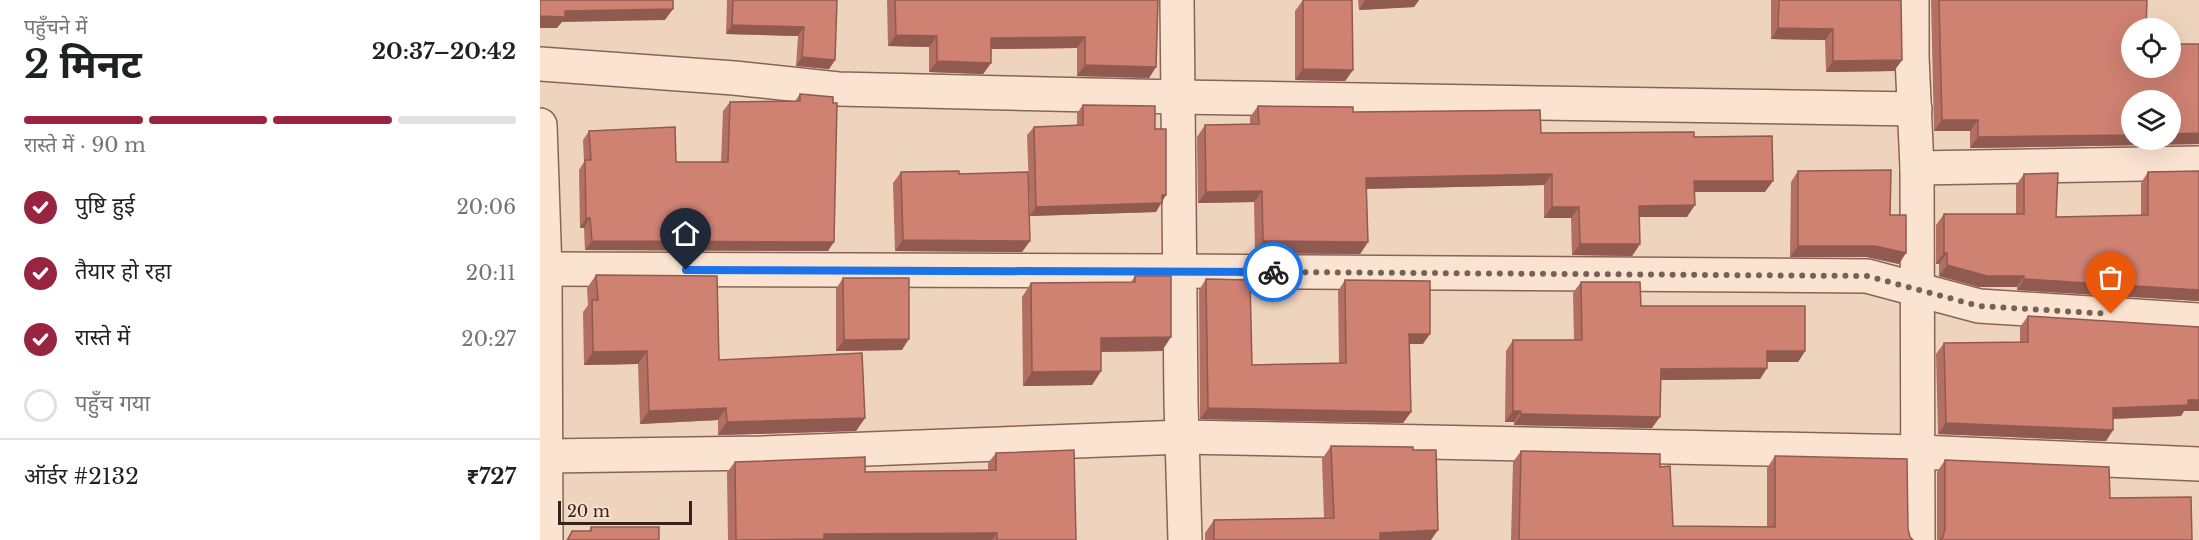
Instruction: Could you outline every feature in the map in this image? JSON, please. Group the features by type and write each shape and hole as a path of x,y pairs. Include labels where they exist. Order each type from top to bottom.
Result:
{"street":[{"path":"1177,0 1185,540"},
{"path":"1912,0 1917,168 1918,540"},
{"path":"540,64 734,78 838,89 1915,109"},
{"path":"540,125 547,456 546,540"},
{"path":"1917,168 2199,163"},
{"path":"542,269 1867,276 1979,306 2199,320"},
{"path":"547,456 762,453 1183,437 1919,452 2199,464"}],"building":[{"path":"540,0 673,0 673,9 565,11 565,17 540,16"},
{"path":"733,0 837,0 835,60 802,57 804,27 732,25"},
{"path":"895,0 1158,0 1156,67 1085,65 1085,37 991,38 991,63 937,61 937,36 896,35"},
{"path":"1303,0 1352,0 1353,70 1303,69"},
{"path":"1779,0 1901,0 1902,60 1833,61 1833,29 1778,28"},
{"path":"1939,0 2147,0 2146,18 2121,18 2121,78 2181,78 2181,44 2199,44 2199,133 2181,134 2181,90 2121,90 2121,135 1978,137 1978,120 1942,120"},
{"path":"800,94 833,97 833,103 837,103 834,242 592,241 590,218 586,218 585,160 591,160 589,131 675,127 676,162 728,162 730,102 800,101"},
{"path":"1083,105 1155,106 1155,129 1166,129 1166,195 1162,195 1162,203 1036,207 1034,127 1083,125"},
{"path":"1258,106 1353,107 1353,112 1540,110 1541,133 1694,132 1694,137 1772,136 1773,181 1694,181 1695,205 1639,206 1640,244 1580,244 1579,207 1552,207 1552,174 1366,178 1368,242 1263,241 1262,191 1206,192 1205,125 1259,124"},
{"path":"1891,170 1890,215 1906,215 1906,253 1875,246 1798,246 1798,171"},
{"path":"959,171 959,174 1028,172 1030,241 903,240 901,172"},
{"path":"2199,171 2199,290 2024,279 2024,276 1987,276 1947,265 1947,253 1944,253 1944,214 2024,214 2024,174 2058,173 2056,217 2148,215 2148,172"},
{"path":"596,275 717,276 719,360 862,353 865,418 727,422 726,408 649,411 647,351 593,352 592,300 598,300"},
{"path":"1135,276 1171,276 1171,337 1101,338 1101,371 1032,372 1031,283 1135,282"},
{"path":"843,278 909,278 909,339 844,340"},
{"path":"1206,279 1250,280 1252,365 1346,363 1345,280 1430,281 1430,334 1409,334 1411,412 1208,408"},
{"path":"1581,282 1640,282 1641,306 1805,306 1805,351 1767,351 1767,368 1661,369 1660,417 1521,414 1521,411 1513,411 1513,340 1582,340"},
{"path":"2028,316 2199,327 2199,400 2188,400 2188,405 2113,408 2113,430 1946,423 1944,343 2028,342"},
{"path":"1331,446 1413,447 1413,450 1436,450 1438,530 1380,533 1380,540 1214,540 1214,520 1334,518"},
{"path":"1074,450 1076,540 997,540 997,533 824,534 824,539 736,540 735,462 865,457 865,472 996,470 996,453"},
{"path":"1521,451 1660,454 1660,467 1670,466 1673,526 1775,527 1775,456 1907,459 1908,529 1913,540 1519,540"},
{"path":"1945,460 2109,467 2110,498 2191,497 2192,540 1940,540 1945,529"},
{"path":"591,527 659,527 659,540 568,540 572,531 591,531"}],"way so far":[{"path":"1273,272 1867,276 1979,306 2111,314"}],"route":[{"path":"686,270 1273,272"}]}
